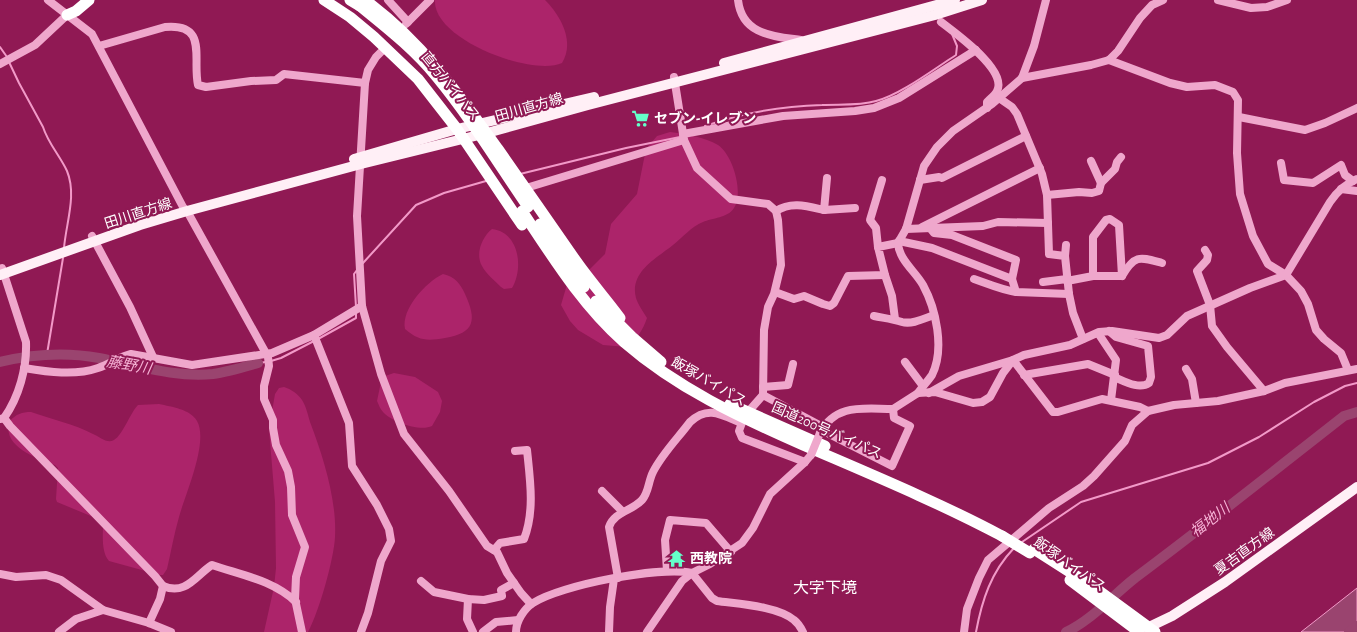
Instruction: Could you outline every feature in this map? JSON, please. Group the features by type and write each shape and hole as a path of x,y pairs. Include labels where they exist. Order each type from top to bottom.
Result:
{"highway":[{"path":"67,15 79,0"},
{"path":"67,15 76,12 88,0"},
{"path":"324,0 350,17 393,54 418,79 460,134 557,275 599,323 622,341"},
{"name":"直方バイパス","path":"336,0 358,5 395,35 435,75 478,133 525,209"},
{"path":"358,5 388,17 440,71 484,129 577,262 640,343"},
{"name":"飯塚バイパス","path":"525,209 568,279 586,302 622,341 666,375 713,403 744,418"},
{"name":"国道200号バイパス","path":"525,209 600,306 656,358 686,380 720,399 744,418 928,492 986,519 1147,631"}],"main road":[{"name":"田川直方線","path":"1,271 185,209 460,134 938,10 955,0"},
{"name":"田川直方線","path":"674,80 805,41 982,0"},
{"name":"夏吉直方線","path":"1147,631 1225,582 1357,487"}],"street":[{"path":"48,0 92,34 185,209 268,357 269,366 264,386 264,399 273,420 276,445 288,471 291,487 292,515 305,547 296,576 296,602 302,632"},
{"path":"388,0 407,23 430,0"},
{"path":"738,0 745,21 752,27 766,35 805,41"},
{"path":"647,632 673,592 692,573 730,552 742,542 753,528 770,494 811,455 822,430 836,414 850,409 893,409 920,390 934,369 938,346 934,315 923,285 900,255 898,242 906,229 924,166 937,147 953,131 987,108 1022,78 1034,46 1046,0"},
{"path":"1022,78 1109,60 1118,52 1140,18 1152,5 1163,0"},
{"path":"1218,0 1251,8 1267,7 1286,0"},
{"path":"938,10 993,68 997,80 997,92 986,102 987,108"},
{"path":"0,64 35,45 67,15"},
{"path":"99,46 174,26 185,29 194,37 198,85 206,87 276,80 284,74 365,83"},
{"path":"526,188 683,137 783,116 874,108 899,98 976,50"},
{"path":"382,51 368,70 365,83 357,216 362,306 381,374 404,434 449,491 487,546 497,552 507,573 531,604"},
{"path":"1109,60 1170,84 1186,86 1215,85 1233,92 1238,100 1237,153 1240,194 1253,236 1268,264 1286,275 1301,291 1308,304 1316,330 1341,353 1348,370"},
{"path":"674,80 683,137 697,168 731,199 768,204 776,211 781,265 775,292 768,307 764,330 763,391 744,418 739,431 742,438 805,462"},
{"path":"999,98 1012,107 1017,114 1040,168 1047,195 1049,254 1065,256"},
{"path":"1239,117 1304,130 1325,123 1357,108"},
{"path":"920,180 939,176 942,178 1026,136"},
{"path":"1047,195 1099,191 1101,183 1115,169 1121,157"},
{"path":"1091,160 1101,183"},
{"path":"929,392 959,376 1014,360 1024,354 1070,345 1098,333 1109,331 1159,338 1167,335 1187,316 1286,275 1330,202 1342,189 1355,180 1345,174 1341,165 1313,183 1284,180 1281,162"},
{"path":"918,229 1040,168"},
{"path":"824,210 827,178"},
{"path":"882,180 870,220 876,228 878,247 892,296 895,319"},
{"path":"1342,189 1357,191"},
{"path":"776,211 784,206 796,204 824,210 855,208"},
{"path":"1093,276 1093,238 1106,220 1110,219 1119,225 1122,276"},
{"path":"906,229 983,226 998,222 1048,223"},
{"path":"930,228 934,233 952,234 1016,260 1012,279 1016,292"},
{"path":"93,239 130,307 152,357"},
{"path":"878,247 898,242 932,248 1012,279"},
{"path":"1066,245 1068,294 1083,339"},
{"path":"1205,250 1208,255 1207,260 1197,271 1210,305 1212,326 1264,391"},
{"path":"1122,276 1127,267 1137,259 1142,258 1162,263"},
{"path":"1,271 26,342 27,352 12,407 2,418 156,576 163,586 170,589 179,588 190,583 212,565 266,582 285,592 296,602"},
{"path":"775,292 794,299 804,296 830,306 834,303 848,276 864,277 885,274"},
{"path":"1043,282 1093,276 1122,276"},
{"path":"974,279 989,283 1005,291 1068,294"},
{"path":"25,365 47,372 85,372 131,354 192,366 272,353 314,335 362,306"},
{"path":"874,316 902,322 912,322 934,315"},
{"path":"1024,374 1088,364 1140,386 1145,386 1149,383 1150,378 1148,346 1116,337 1109,331"},
{"path":"1098,333 1116,360 1111,400"},
{"path":"314,335 349,423 352,466 377,505 389,529 390,541 381,561 368,613 361,632"},
{"path":"1014,360 1053,412 1102,399 1148,411"},
{"path":"905,362 920,390 935,392 973,403 982,402 990,397 1003,373 1014,360"},
{"path":"763,391 788,385 792,364"},
{"path":"964,632 967,609 973,591 988,560 1049,508 1083,486 1094,476 1125,441 1132,425 1148,411 1174,405 1218,401 1264,391 1285,383 1357,369"},
{"path":"1186,370 1192,379 1196,403"},
{"path":"763,391 822,430 892,466 910,426 894,418 893,409"},
{"path":"609,632 610,607 616,579 609,527 612,520 643,499 649,487 653,471 696,416 714,412 744,418"},
{"path":"494,550 500,543 524,539 526,533 531,496 527,450 515,450"},
{"path":"602,490 623,512"},
{"path":"666,571 665,540 670,520 706,523 730,552"},
{"path":"516,632 518,620 531,604 545,597 574,588 616,579 678,570 692,573 712,598 717,601 758,607 784,614 794,620 803,632"},
{"path":"0,574 16,577 46,576 61,580 103,610 149,623 171,632"},
{"path":"421,580 434,592 468,599 484,600 502,596 501,590 514,583"},
{"path":"149,623 160,599 163,586"},
{"path":"468,599 467,619 473,632"},
{"path":"59,632 76,619 103,610"},
{"path":"483,632 496,622 518,620"}],"shaded area":[{"path":"435,0 545,0 561,21 567,38 566,55 562,63 548,66 529,65 508,60 486,51 466,41 449,28 438,14"},
{"path":"670,132 707,140 718,145 723,150 732,165 735,175 738,193 737,201 734,208 728,214 703,222 687,232 640,273 635,289 639,306 647,318 642,330 627,347 603,345 578,330 570,321 561,305 568,281 588,271 605,254 611,224 637,194 646,149 657,136"},
{"path":"492,229 508,237 517,252 518,271 512,288 504,289 501,287 486,272 480,261 479,251 485,236"},
{"path":"443,274 454,279 463,290 471,311 471,324 468,329 455,336 433,340 419,338 405,329 407,313 422,290"},
{"path":"394,373 415,377 438,392 442,401 440,412 432,426 421,428 406,425 387,416 382,411 377,401 382,377"},
{"path":"284,387 296,394 305,405 324,464 334,508 335,537 332,558 321,599 308,632 264,632 274,587 276,568 275,502 269,429 275,394 279,388"},
{"path":"159,404 180,409 190,414 197,421 200,430 200,442 195,469 177,523 167,569 163,575 109,561 104,548 103,524 98,519 57,502 58,468 22,450 10,438 8,430 10,421 15,417 22,413 31,412 70,424 104,440 111,441 120,434 138,405"},
{"path":"1357,588 1357,623 1345,632 1301,632"}],"waterway":[{"path":"705,126 733,117 778,109 863,104 885,98 906,88 956,55 957,46 952,34"},
{"path":"0,47 7,57"},
{"path":"9,62 48,139 64,165 70,180 71,199 64,248"},
{"path":"520,174 680,137"},
{"path":"363,263 416,205 444,193 486,181"},
{"path":"47,354 63,258"},
{"path":"356,307 354,274 357,270"},
{"path":"318,339 356,318 356,312"},
{"path":"271,361 314,341"},
{"name":"藤野川","path":"0,362 25,357 74,355 99,358 170,373 199,375 224,372 258,363"},
{"path":"258,363 266,362"},
{"path":"1022,542 1081,502 1208,463 1259,437 1314,402 1345,386 1357,383"},
{"name":"福地川","path":"1066,632 1085,621 1135,578 1344,416 1357,412"},
{"path":"976,632 981,609 993,577 1014,548"},
{"path":"1349,632 1357,626"}],"place":[{"name":"セブン-イレブン","path":"640,118"},
{"name":"西教院","path":"676,558"}],"district":[{"name":"大字下境","path":"825,587"}]}
